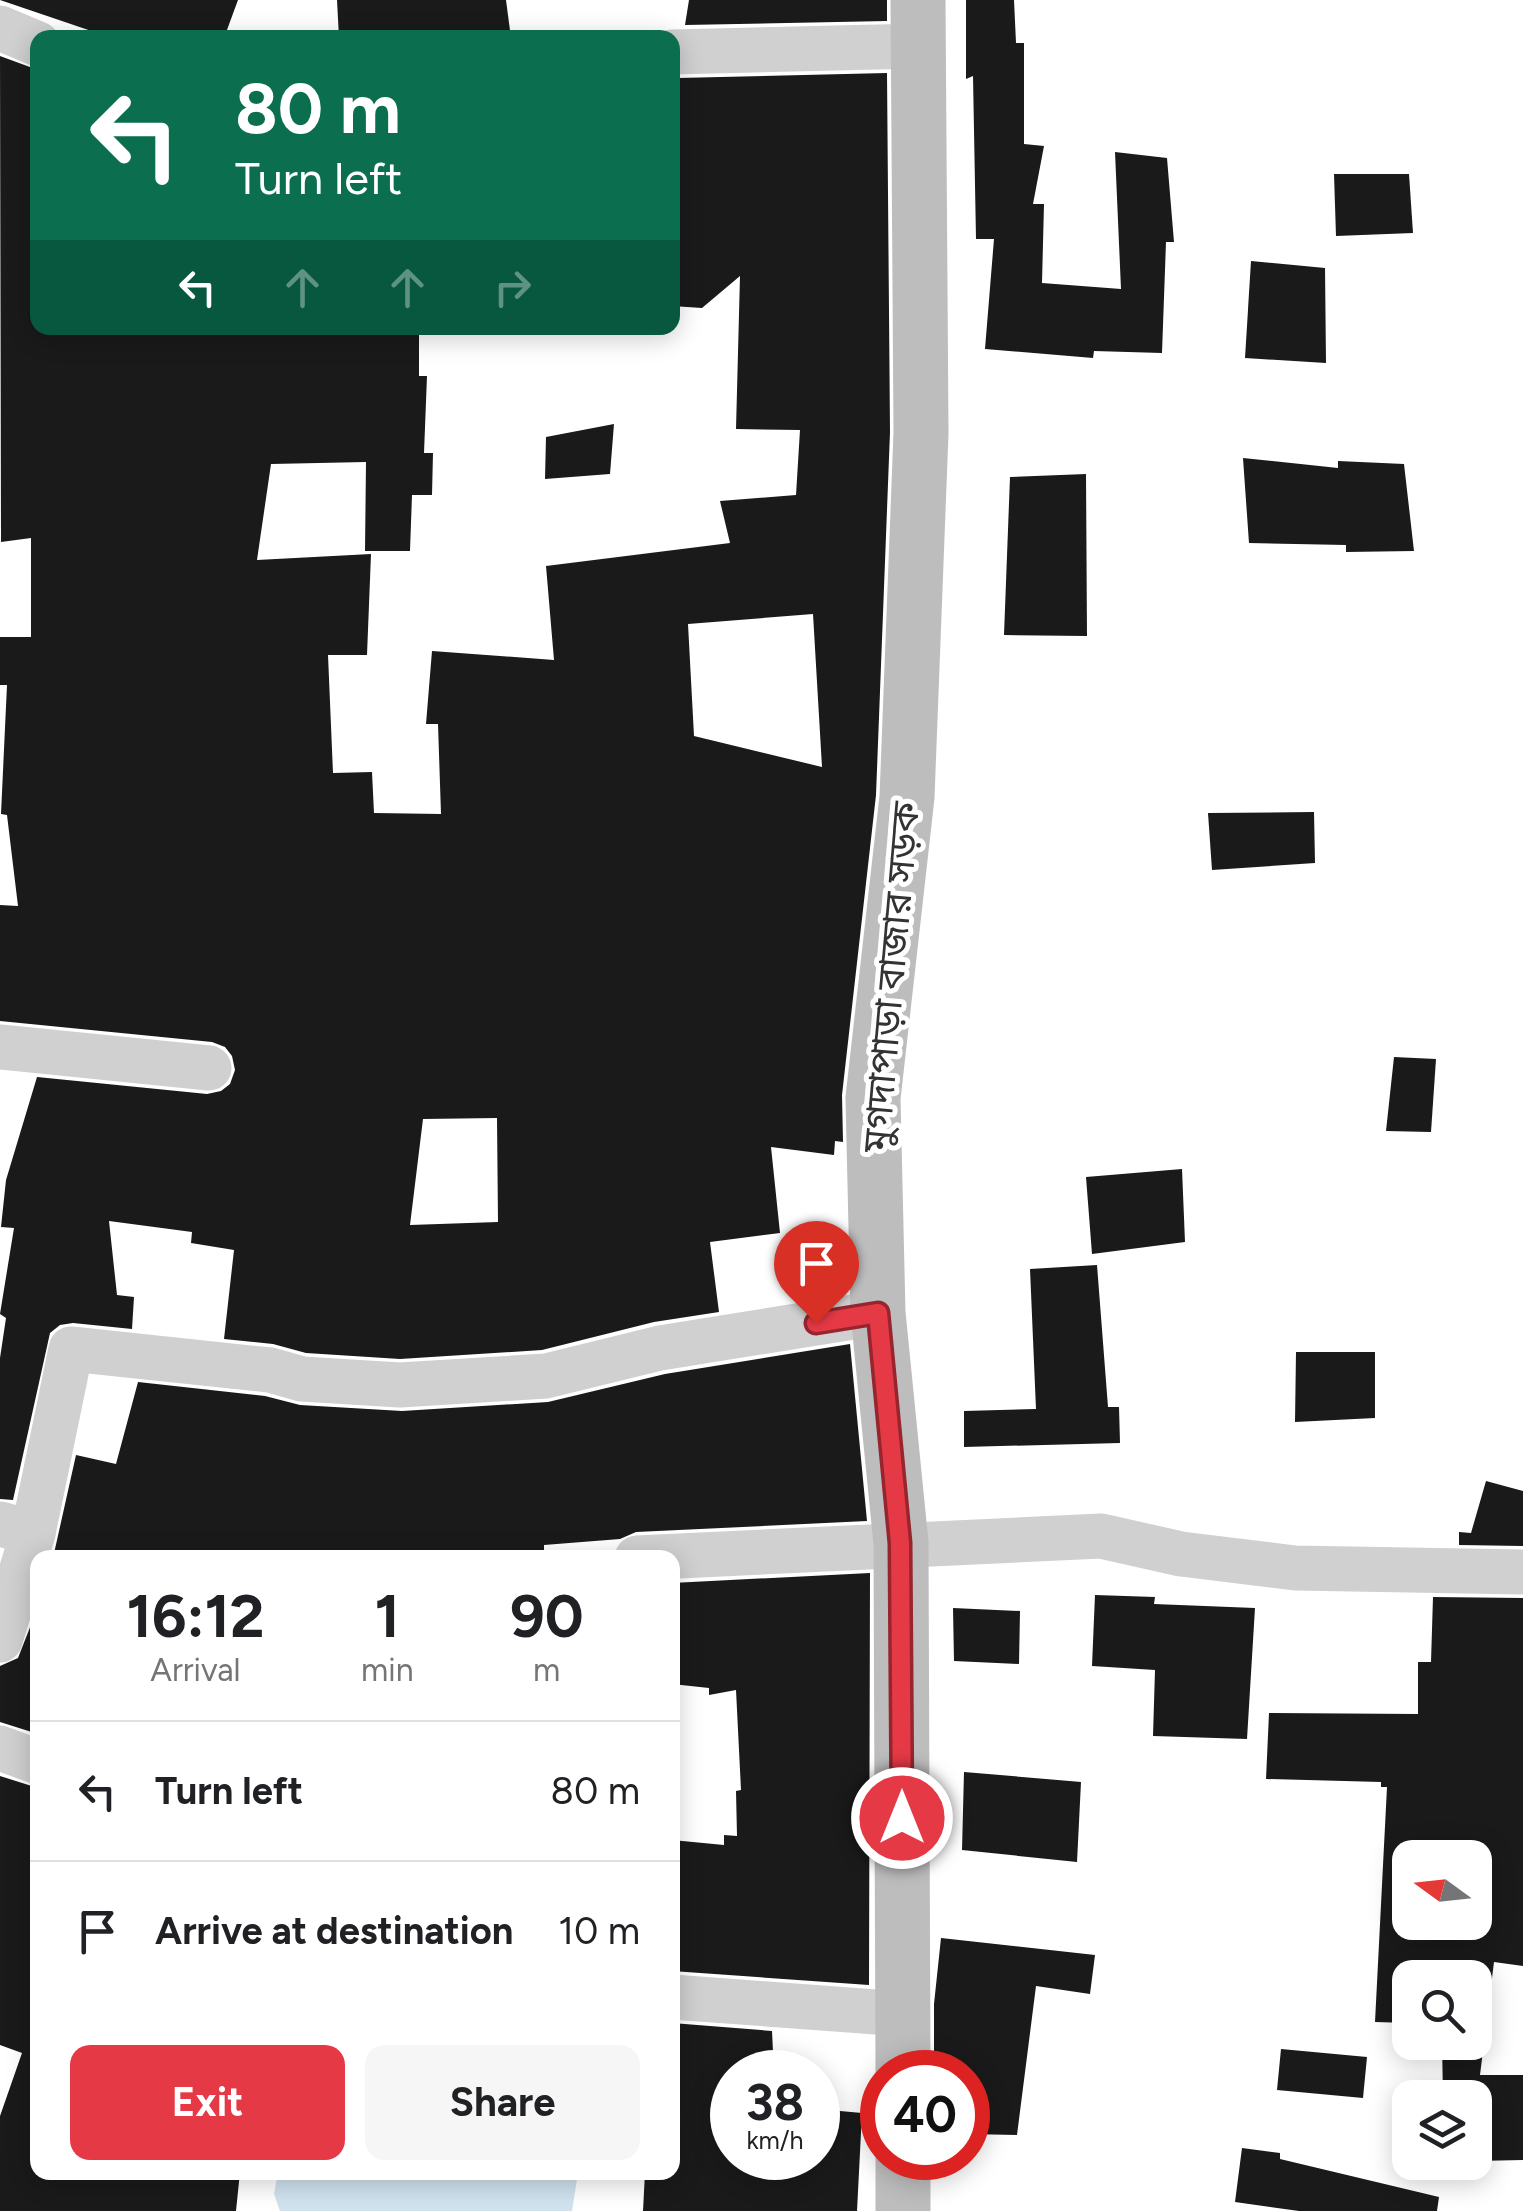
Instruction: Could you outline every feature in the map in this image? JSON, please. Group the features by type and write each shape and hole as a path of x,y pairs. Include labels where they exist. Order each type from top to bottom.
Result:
{"street":[{"path":"680,51 919,23"},
{"name":"মুগদাপাড়া বাজার সড়ক","path":"903,2050 900,1543 878,1313 873,1098 907,797 921,433 919,23"},
{"path":"0,28 30,41"},
{"path":"0,1047 209,1068"},
{"path":"0,1640 16,1528 71,1349 270,1370 302,1379 400,1386 546,1376 660,1348 878,1313"},
{"path":"680,1556 1101,1536 1181,1554 1294,1568 1523,1572"},
{"path":"0,1748 30,1759"},
{"path":"680,1998 903,2014"},
{"path":"903,2180 903,2211"}],"water":[{"path":"277,2180 577,2180 572,2211 280,2211 274,2194"}],"building":[{"path":"0,0 238,0 227,30 88,30"},
{"path":"337,0 506,0 510,30 339,30"},
{"path":"689,0 887,0 887,21 685,25"},
{"path":"966,0 1014,0 1016,43 1024,43 1024,144 1044,146 1033,204 1044,204 1042,283 1121,289 1115,152 1167,158 1174,242 1166,242 1162,353 1094,351 1093,358 985,349 994,239 976,239 973,76 966,79"},
{"path":"0,56 30,67 30,335 419,335 419,376 427,376 424,453 433,453 432,495 412,495 410,551 365,551 366,462 271,464 257,560 371,554 367,655 328,655 333,773 372,772 374,813 441,814 438,724 426,724 432,651 554,660 546,566 730,543 720,501 796,495 800,430 736,429 740,276 702,308 680,307 680,78 887,73 890,432 876,795 842,1095 843,1142 835,1141 834,1155 771,1147 780,1233 710,1242 719,1312 654,1322 542,1350 400,1359 306,1353 273,1344 224,1339 234,1250 191,1243 192,1232 109,1221 117,1295 134,1297 132,1329 73,1323 60,1325 50,1333 13,1500 0,1499 0,1358 6,1318 0,1314 14,1228 1,1227 6,1180 37,1077 207,1094 230,1084 235,1070 225,1047 212,1042 0,1021 0,905 18,906 7,815 1,814 7,685 0,685 0,637 31,637 31,538 1,542","holes":["813,614 822,767 694,736 688,624","497,1118 498,1222 410,1225 423,1119"]},
{"path":"1334,174 1409,174 1413,233 1336,236"},
{"path":"1251,261 1325,268 1326,363 1245,358"},
{"path":"614,424 610,474 545,479 546,437"},
{"path":"1243,458 1338,468 1338,461 1404,464 1414,551 1346,552 1346,545 1249,543"},
{"path":"1086,474 1087,636 1004,635 1010,477"},
{"path":"1314,812 1315,863 1212,870 1208,813"},
{"path":"1394,1057 1436,1059 1431,1132 1386,1131"},
{"path":"1182,1169 1185,1242 1092,1254 1086,1177"},
{"path":"1097,1265 1108,1407 1119,1407 1120,1443 964,1447 964,1411 1036,1409 1030,1269"},
{"path":"850,1344 867,1521 636,1532 620,1539 544,1545 544,1550 55,1550 76,1455 116,1464 138,1382 265,1396 300,1405 402,1411 548,1402 665,1374"},
{"path":"1296,1352 1375,1352 1375,1418 1295,1422"},
{"path":"1486,1481 1523,1491 1523,1546 1459,1545 1459,1532 1471,1533"},
{"path":"870,1573 869,1985 680,1972 680,1841 724,1845 724,1835 737,1836 736,1791 741,1790 736,1690 709,1695 709,1688 680,1685 680,1583"},
{"path":"1095,1595 1155,1597 1154,1604 1255,1608 1247,1739 1153,1736 1155,1670 1092,1666"},
{"path":"1433,1597 1523,1598 1523,1966 1494,1962 1492,1978 1492,1960 1392,1960 1392,2022 1375,2022 1387,1787 1381,1787 1381,1782 1266,1779 1269,1713 1418,1714 1418,1662 1431,1662"},
{"path":"953,1608 1020,1611 1019,1664 954,1661"},
{"path":"30,1627 30,1731 0,1722 0,1666 18,1658"},
{"path":"964,1772 1081,1782 1077,1862 962,1850"},
{"path":"0,1776 30,1785 30,2180 239,2180 236,2211 0,2211 0,2116 22,2053 0,2045"},
{"path":"941,1938 1095,1955 1090,1994 1036,1986 1017,2135 990,2134 990,2050 934,2050"},
{"path":"680,2024 772,2031 773,2050 710,2050 710,2180 840,2180 840,2111 860,2113 857,2211 643,2211 645,2180 680,2180"},
{"path":"1281,2049 1367,2057 1363,2098 1277,2090"},
{"path":"1442,2060 1482,2060 1480,2075 1523,2075 1523,2160 1492,2161 1492,2080 1443,2080"},
{"path":"1242,2148 1280,2153 1280,2159 1439,2197 1437,2211 1299,2211 1235,2202"}],"route":[{"path":"816,1323 878,1313 900,1543 902,1818"}]}
